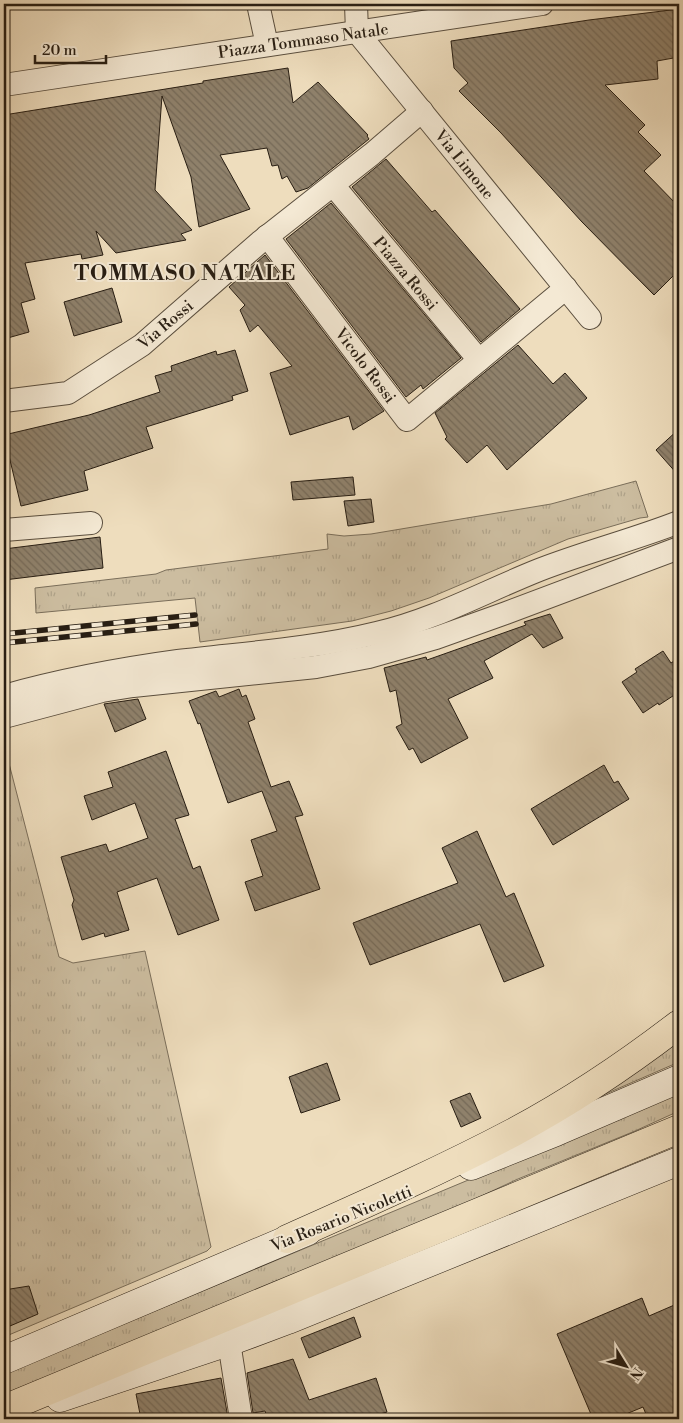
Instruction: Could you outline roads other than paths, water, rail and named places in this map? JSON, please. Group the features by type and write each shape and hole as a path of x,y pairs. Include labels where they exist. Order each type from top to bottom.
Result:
{"highway":[{"path":"288,1239 423,1177 515,1131 576,1096 632,1060 679,1024"},
{"path":"4,1409 285,1291 679,1130"}],"main road":[{"name":"Via Rosario Nicoletti","path":"4,1360 288,1239 556,1132 679,1079"},
{"path":"4,1417 229,1342 679,1161"}],"street":[{"path":"258,4 267,45"},
{"path":"356,4 357,32"},
{"name":"Piazza Tommaso Natale","path":"4,85 542,4"},
{"name":"Via Limone","path":"357,32 590,318"},
{"name":"Via Rossi","path":"4,401 68,393 142,345 267,236 372,154 422,111"},
{"name":"Piazza Rossi","path":"333,185 479,360"},
{"name":"Vicolo Rossi","path":"267,236 407,420 479,360"},
{"path":"479,360 566,288"},
{"path":"4,696 75,677 177,661 313,645 378,633 438,613 575,557 679,522"},
{"path":"5,526 91,523"},
{"path":"4,717 102,691 133,686 316,667 370,657 436,638 679,548"},
{"path":"229,1342 241,1419"}],"railway":[{"path":"4,634 195,615"},
{"path":"4,643 196,624"}],"district":[{"name":"TOMMASO NATALE","path":"185,273"}]}
